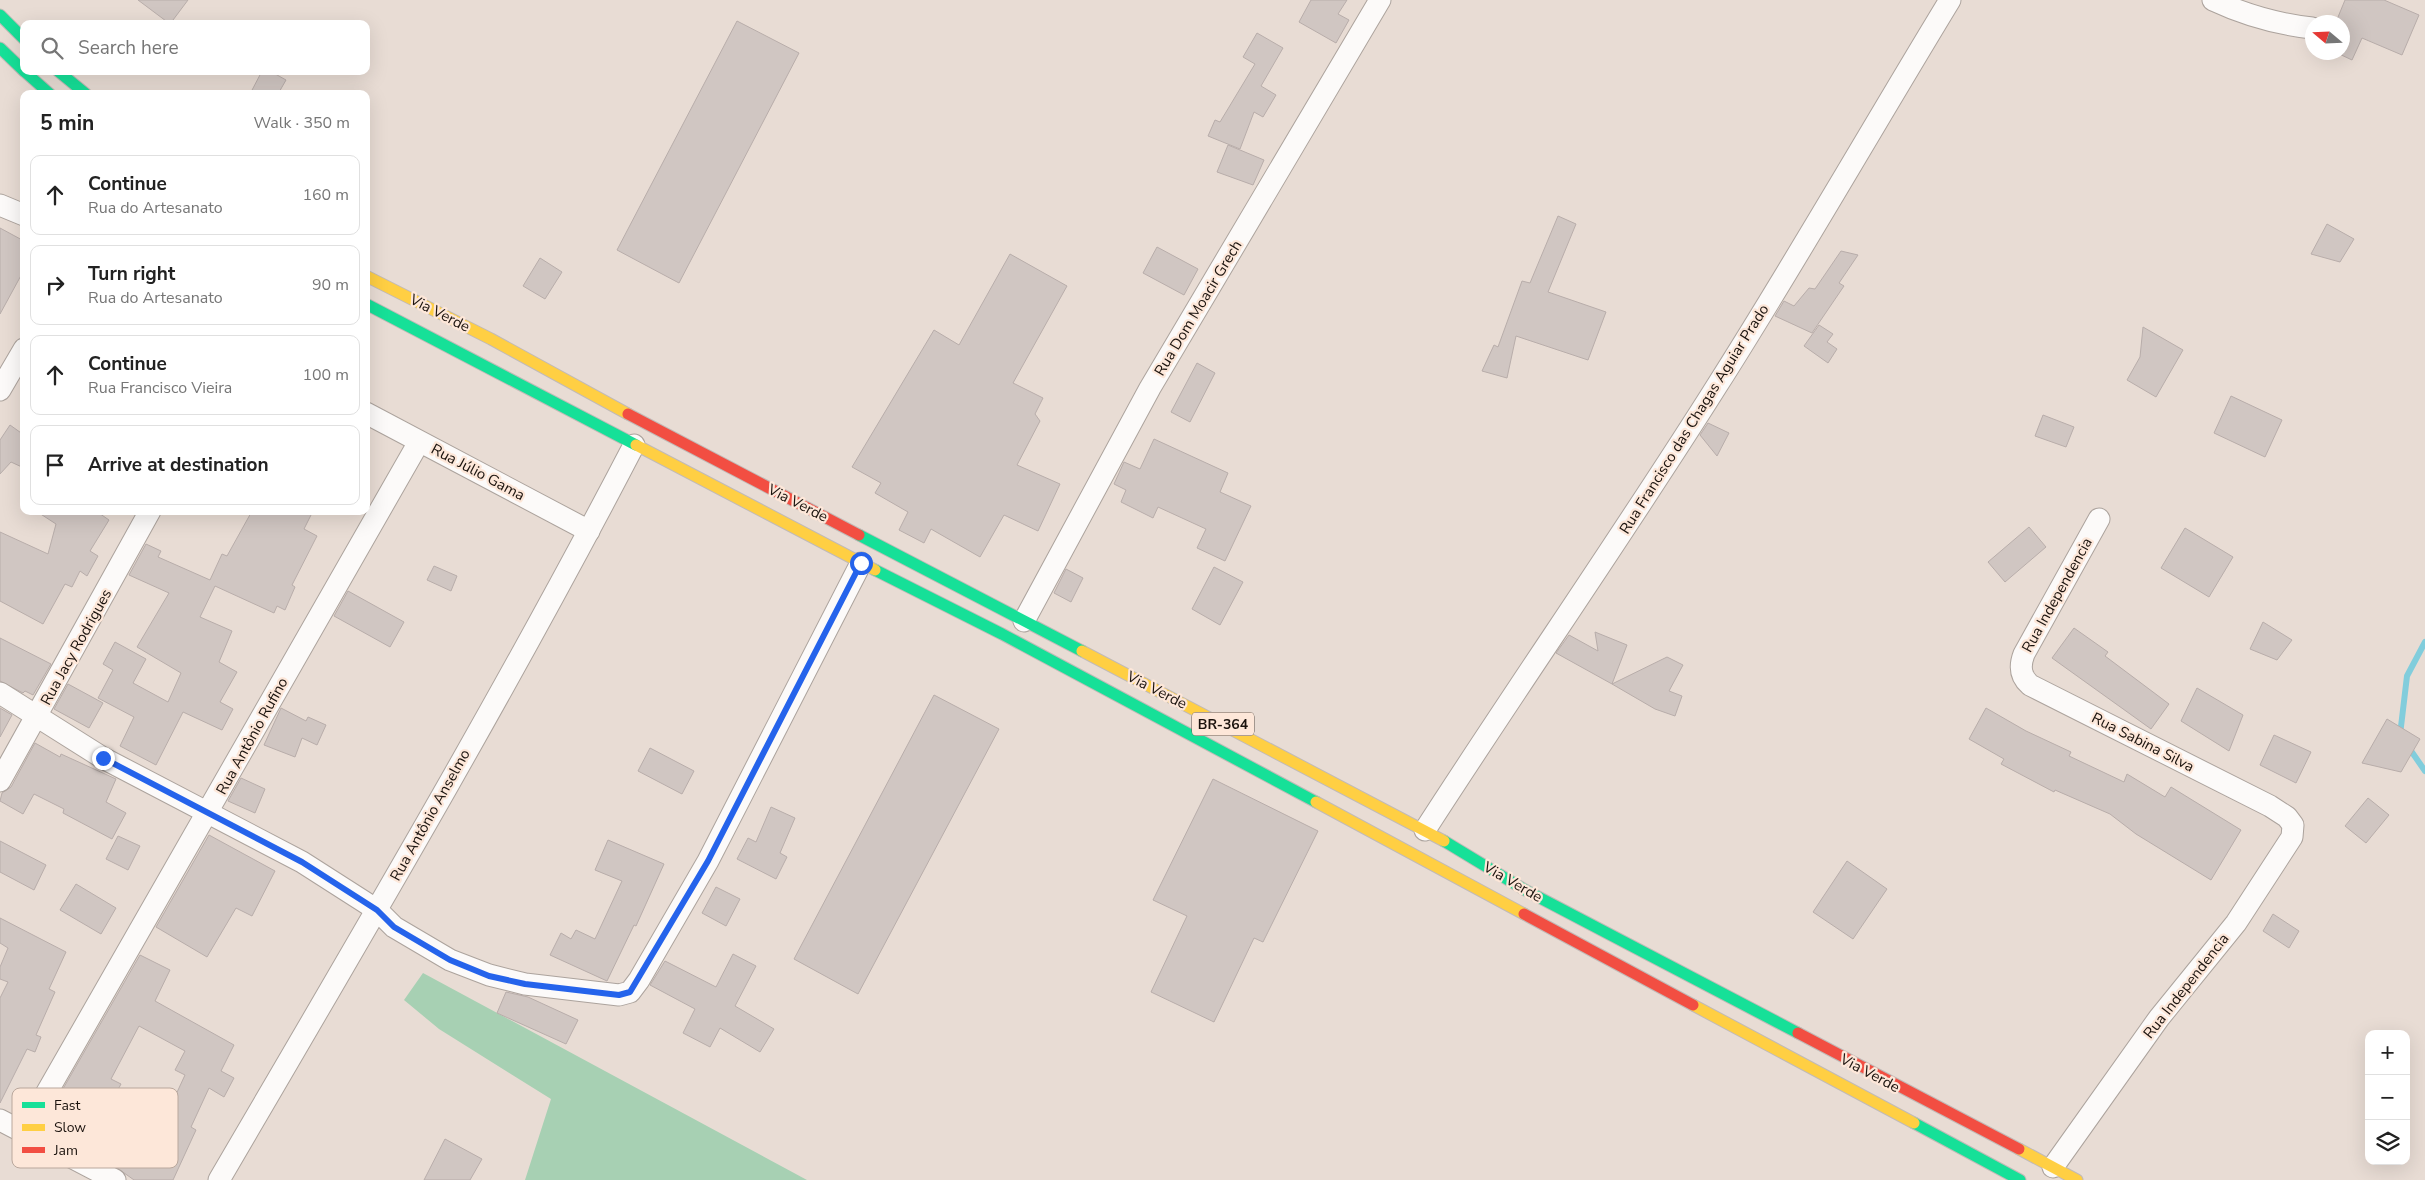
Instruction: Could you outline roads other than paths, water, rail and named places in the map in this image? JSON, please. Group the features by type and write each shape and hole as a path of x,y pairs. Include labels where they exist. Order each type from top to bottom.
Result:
{"main road":[{"path":"0,15 20,35"},
{"path":"0,48 20,67"},
{"path":"29,75 45,90"},
{"path":"63,75 81,90"},
{"name":"Via Verde","path":"370,278 1425,830 1534,894 2077,1180"},
{"name":"Via Verde","path":"370,306 861,563 1002,634 2020,1180"}],"street":[{"name":"Rua Dom Moacir Grech","path":"1024,621 1150,388 1380,0"},
{"name":"Rua Francisco das Chagas Aguiar Prado","path":"1425,830 1493,725 1594,578 1719,382 1950,0"},
{"path":"2213,0 2241,13 2284,25 2305,27"},
{"path":"0,205 20,214"},
{"path":"0,390 20,356"},
{"name":"Rua Júlio Gama","path":"370,415 589,531"},
{"name":"Rua Antônio Rufino","path":"50,1088 419,442"},
{"name":"Rua Antônio Anselmo","path":"219,1180 377,910 589,531 634,445"},
{"name":"Rua Jacy Rodrigues","path":"0,782 38,717 148,515"},
{"name":"Rua Independencia","path":"2021,672 2021,660 2099,519"},
{"path":"0,693 103,758 302,862 377,910 394,927 450,960 489,976 565,990 619,995 630,992 708,861 861,563"},
{"name":"Rua Sabina Silva","path":"2021,672 2024,680 2030,685 2270,806"},
{"name":"Rua Independencia","path":"2053,1167 2159,1018 2236,923 2292,836 2293,825 2288,817 2270,806"},
{"path":"0,1120 12,1127"},
{"path":"90,1168 114,1180"}],"waterway":[{"path":"2400,735 2407,676 2425,642"},
{"path":"2407,745 2425,771"}]}
